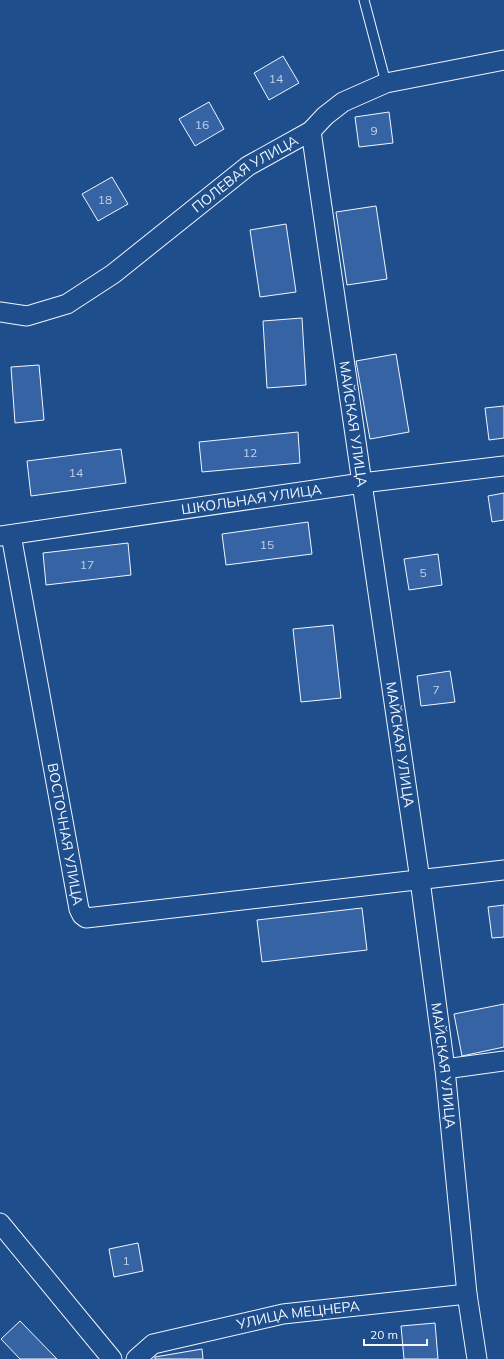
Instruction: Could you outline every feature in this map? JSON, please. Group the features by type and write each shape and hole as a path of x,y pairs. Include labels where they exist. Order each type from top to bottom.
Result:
{"street":[{"name":"ПОЛЕВАЯ УЛИЦА","path":"0,312 27,316 67,304 113,274 248,166 311,132 325,116 343,102 386,83 504,60"},
{"name":"МАЙСКАЯ УЛИЦА","path":"311,132 420,880 445,1070 467,1294 477,1359"},
{"name":"ШКОЛЬНАЯ УЛИЦА","path":"6,536 362,483 504,466"},
{"name":"ВОСТОЧНАЯ УЛИЦА","path":"6,536 79,909 82,915 86,918 504,870"},
{"path":"445,1070 504,1061"},
{"path":"0,1223 112,1359"},
{"name":"УЛИЦА МЕЦНЕРА","path":"136,1359 153,1344 282,1314 467,1294"}],"lane":[{"path":"364,0 386,83"}],"building":[{"path":"283,56 299,83 269,100 254,73"},
{"path":"209,102 224,129 195,146 179,119"},
{"path":"389,112 393,143 359,147 355,117"},
{"path":"112,177 128,204 98,221 82,194"},
{"path":"376,206 387,279 347,285 336,212"},
{"path":"286,224 296,292 260,297 250,230"},
{"path":"302,318 306,385 267,388 263,321"},
{"path":"396,354 409,432 370,439 356,361"},
{"path":"39,365 44,420 15,423 11,367"},
{"path":"504,406 504,438 489,440 485,408"},
{"path":"298,432 300,463 202,472 199,442"},
{"path":"121,449 126,483 31,496 27,461"},
{"path":"504,493 504,520 492,522 488,496"},
{"path":"308,522 312,554 226,565 222,534"},
{"path":"128,543 131,575 46,585 43,553"},
{"path":"438,554 442,585 409,590 404,559"},
{"path":"333,625 341,698 301,702 293,629"},
{"path":"450,671 455,702 421,706 417,676"},
{"path":"504,905 504,937 492,938 488,907"},
{"path":"362,908 367,950 262,962 257,920"},
{"path":"504,1004 504,1047 462,1056 454,1014"},
{"path":"138,1243 143,1271 114,1277 109,1249"},
{"path":"20,1321 57,1359 20,1359 1,1339"},
{"path":"435,1323 438,1359 404,1359 401,1326"},
{"path":"202,1349 203,1359 155,1359 155,1357"}]}
